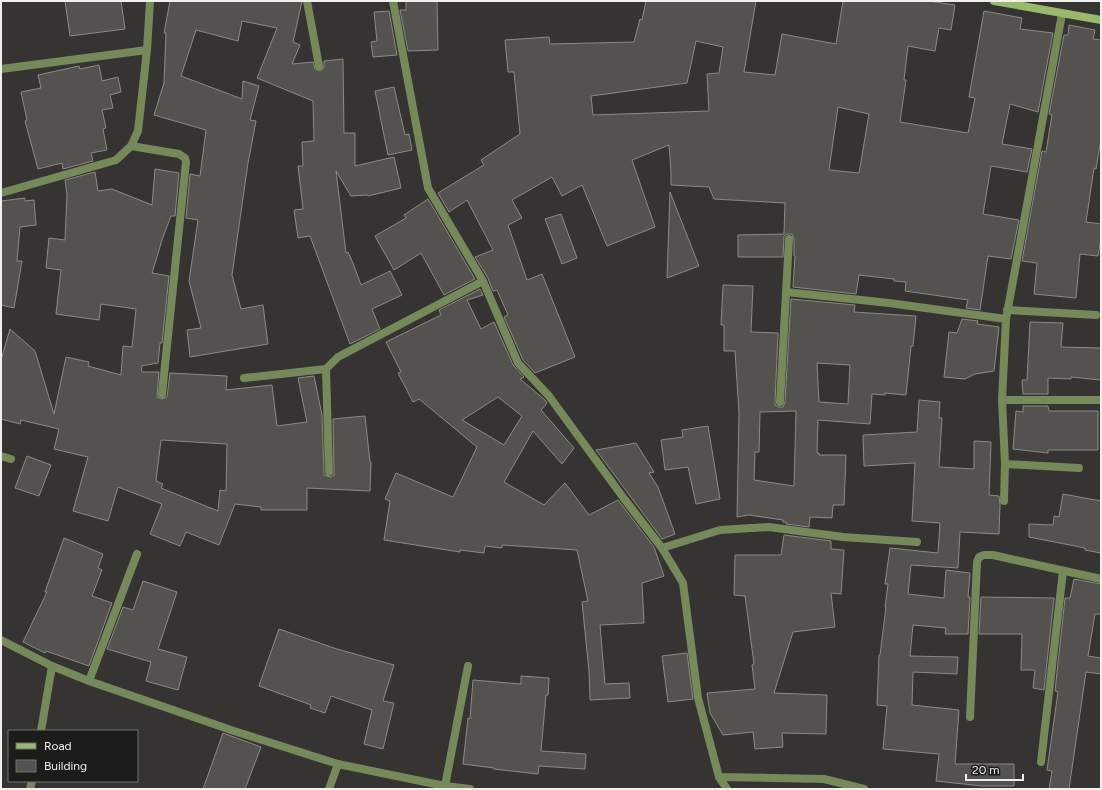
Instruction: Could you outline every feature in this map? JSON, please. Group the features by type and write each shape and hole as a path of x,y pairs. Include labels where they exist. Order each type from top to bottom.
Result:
{"main road":[{"path":"994,1 1101,20"}],"street":[{"path":"1,193 116,160 131,146 138,131 147,50 150,1"},
{"path":"307,1 319,66"},
{"path":"393,1 428,188 483,281 518,363 549,396 662,548 683,583 698,698 720,776 727,789"},
{"path":"1004,501 1005,464 1002,400 1007,310 1062,14"},
{"path":"1,69 147,50"},
{"path":"131,146 179,154 185,158 186,162 162,394"},
{"path":"780,402 789,239"},
{"path":"244,378 326,369 338,357 483,281"},
{"path":"786,292 889,303 1006,319"},
{"path":"1007,310 1096,315"},
{"path":"326,369 329,472"},
{"path":"1002,400 1101,400"},
{"path":"1,456 11,459"},
{"path":"1005,464 1079,468"},
{"path":"662,548 720,530 769,527 843,537 917,542"},
{"path":"89,682 137,554"},
{"path":"970,717 977,562 979,558 984,555 993,555 1101,579"},
{"path":"1041,762 1063,571"},
{"path":"1,640 52,666 89,682 237,732 338,764 445,786 470,789"},
{"path":"41,730 52,666"},
{"path":"445,786 468,666"},
{"path":"328,789 338,764"},
{"path":"720,776 824,779 864,789"}],"building":[{"path":"65,1 121,1 125,29 70,36"},
{"path":"170,1 302,1 293,42 300,45 292,64 313,62 315,69 320,71 324,68 324,61 343,59 344,133 355,133 355,166 394,157 401,188 368,196 351,196 336,171 346,253 348,252 361,285 390,271 402,295 372,309 380,329 350,344 310,236 298,238 294,210 303,209 298,166 303,166 302,142 314,141 313,101 257,78 277,28 242,21 238,41 196,30 181,76 242,99 243,81 259,86 250,120 256,121 248,163 232,275 241,309 263,305 268,344 190,357 187,330 201,328 189,281 198,220 186,218 190,174 200,176 206,130 154,115 164,83 166,33 164,33"},
{"path":"406,1 437,1 438,50 408,51 400,10 406,10"},
{"path":"646,1 756,1 744,72 775,75 782,34 836,44 843,1 929,1 955,5 951,30 939,28 935,51 908,46 904,80 906,80 900,122 968,133 975,98 969,97 984,11 1022,18 1020,29 1053,33 1038,112 1010,104 1002,144 1032,149 1027,172 991,166 983,214 1019,220 1011,259 988,256 980,310 966,308 968,300 905,291 906,282 894,281 894,279 859,275 856,294 793,287 795,256 794,239 792,234 787,234 784,236 783,257 738,257 738,235 784,234 785,203 714,199 709,187 671,185 669,145 632,160 655,227 607,246 582,185 562,196 552,177 512,200 522,218 508,225 527,280 542,274 575,357 535,373 523,360 504,317 508,315 497,290 493,291 488,278 475,257 493,250 467,200 449,212 438,193 484,165 481,160 520,134 514,72 508,72 505,40 549,37 550,44 634,42 640,19 642,20","holes":["696,41 723,47 719,73 707,74 709,111 593,115 591,96 687,83","838,107 869,114 859,173 829,170"]},
{"path":"389,11 397,55 373,57 371,42 377,41 374,12"},
{"path":"1069,25 1095,30 1093,39 1101,40 1101,139 1096,169 1094,168 1086,222 1101,224 1101,239 1098,256 1080,254 1076,298 1034,294 1037,263 1022,261 1042,151 1046,152 1052,115 1049,114 1064,35 1068,35"},
{"path":"99,65 102,81 118,77 121,92 110,95 113,108 102,110 106,128 103,129 107,150 91,153 93,161 63,169 62,163 38,169 25,121 27,120 21,92 41,88 38,75 79,66 80,69"},
{"path":"394,87 405,135 409,134 412,150 388,155 375,91"},
{"path":"155,169 179,173 175,216 171,216 152,273 169,276 162,343 160,343 158,363 141,366 142,372 159,372 157,397 162,399 167,397 170,373 227,376 226,390 272,385 277,426 307,422 298,378 314,376 322,415 324,475 330,477 334,475 333,419 365,416 371,462 370,491 307,488 307,510 261,510 261,507 235,504 219,545 186,532 180,546 150,534 162,504 118,487 108,521 73,511 88,457 54,449 59,429 21,420 20,424 1,419 1,360 10,329 35,351 54,414 66,357 89,362 88,366 121,375 123,346 132,347 136,309 101,304 99,320 56,314 61,270 46,268 49,238 65,240 67,195 65,180 95,172 98,191 112,189 152,205","holes":["161,440 227,444 226,491 220,490 218,511 161,488 163,484 156,481"]},
{"path":"670,192 699,266 667,278"},
{"path":"25,198 25,201 34,200 36,225 20,227 17,261 22,261 14,308 1,305 1,201"},
{"path":"428,199 475,279 444,295 421,253 394,270 375,236 406,218 404,215"},
{"path":"561,214 577,258 562,264 545,219"},
{"path":"723,285 753,286 751,332 778,333 775,405 783,407 785,402 791,299 855,305 854,312 916,316 906,395 885,393 885,395 872,394 870,424 818,420 817,453 819,453 819,455 846,455 844,505 833,505 832,518 810,517 809,527 786,524 783,520 749,515 737,517 739,413 735,351 724,351 724,325 721,325","holes":["817,363 850,365 848,404 819,402","796,411 794,486 754,480 755,452 759,452 760,412"]},
{"path":"480,289 483,295 467,300 481,329 494,322 513,365 524,377 520,379 545,400 547,403 541,410 574,448 562,464 533,431 504,482 544,505 565,483 589,515 618,500 654,547 664,576 642,583 644,623 600,625 605,684 629,683 630,698 590,700 589,671 582,602 588,601 577,550 502,545 502,548 485,546 484,553 460,550 460,552 384,540 390,501 385,499 396,473 453,497 477,447 419,399 413,402 398,373 401,372 386,342 441,315 439,310","holes":["498,397 522,416 504,445 462,420"]},
{"path":"962,319 978,321 977,324 999,327 994,371 975,374 965,379 944,377 949,332 957,333"},
{"path":"1030,322 1063,323 1061,347 1101,348 1101,380 1071,377 1071,379 1048,378 1048,394 1023,394 1022,380 1027,380"},
{"path":"919,400 940,402 939,418 942,418 939,467 974,469 974,441 991,442 989,495 999,496 1000,504 999,534 960,532 958,568 911,565 908,594 944,598 946,570 970,573 968,597 970,597 968,634 945,634 946,628 913,625 910,656 958,657 957,674 913,672 912,705 959,710 955,764 1014,764 1014,786 982,786 936,781 939,754 883,749 887,706 877,705 879,655 886,607 888,584 885,584 890,548 938,553 940,523 912,521 915,463 864,466 863,435 917,432"},
{"path":"1023,406 1048,406 1049,411 1098,411 1098,450 1048,450 1048,453 1013,449 1016,411 1023,412"},
{"path":"708,426 720,499 696,504 688,467 665,470 661,440 683,437 682,430"},
{"path":"636,443 654,472 649,473 658,487 675,534 662,539 596,450"},
{"path":"27,456 51,465 39,496 15,488"},
{"path":"1063,494 1101,501 1101,553 1085,550 1085,548 1029,537 1029,524 1053,525 1054,516 1059,517"},
{"path":"784,535 831,541 831,549 844,550 841,594 831,593 835,627 793,632 774,693 827,695 826,734 782,733 783,747 755,749 753,732 723,735 710,713 707,693 755,689 752,665 754,664 745,596 734,595 735,555 781,555"},
{"path":"64,538 103,554 98,568 102,570 92,596 112,603 89,666 46,651 45,653 23,642 47,592 45,592"},
{"path":"1074,579 1101,584 1101,614 1095,614 1088,656 1101,658 1101,674 1086,672 1069,789 1049,789 1052,771 1047,770 1058,692 1055,691 1065,598 1070,598"},
{"path":"143,581 177,592 158,649 187,657 178,690 146,681 151,662 107,649 123,607 133,610"},
{"path":"981,597 1054,598 1044,690 1033,688 1035,670 1021,670 1022,634 979,634"},
{"path":"279,629 337,649 394,665 383,701 394,703 383,749 364,744 372,710 331,696 325,713 310,708 311,705 259,686"},
{"path":"687,653 693,699 668,702 662,656"},
{"path":"521,676 549,678 541,751 586,754 585,769 539,766 538,774 463,764 468,718 470,719 473,680 521,684"},
{"path":"223,733 261,747 245,789 203,789"}]}
